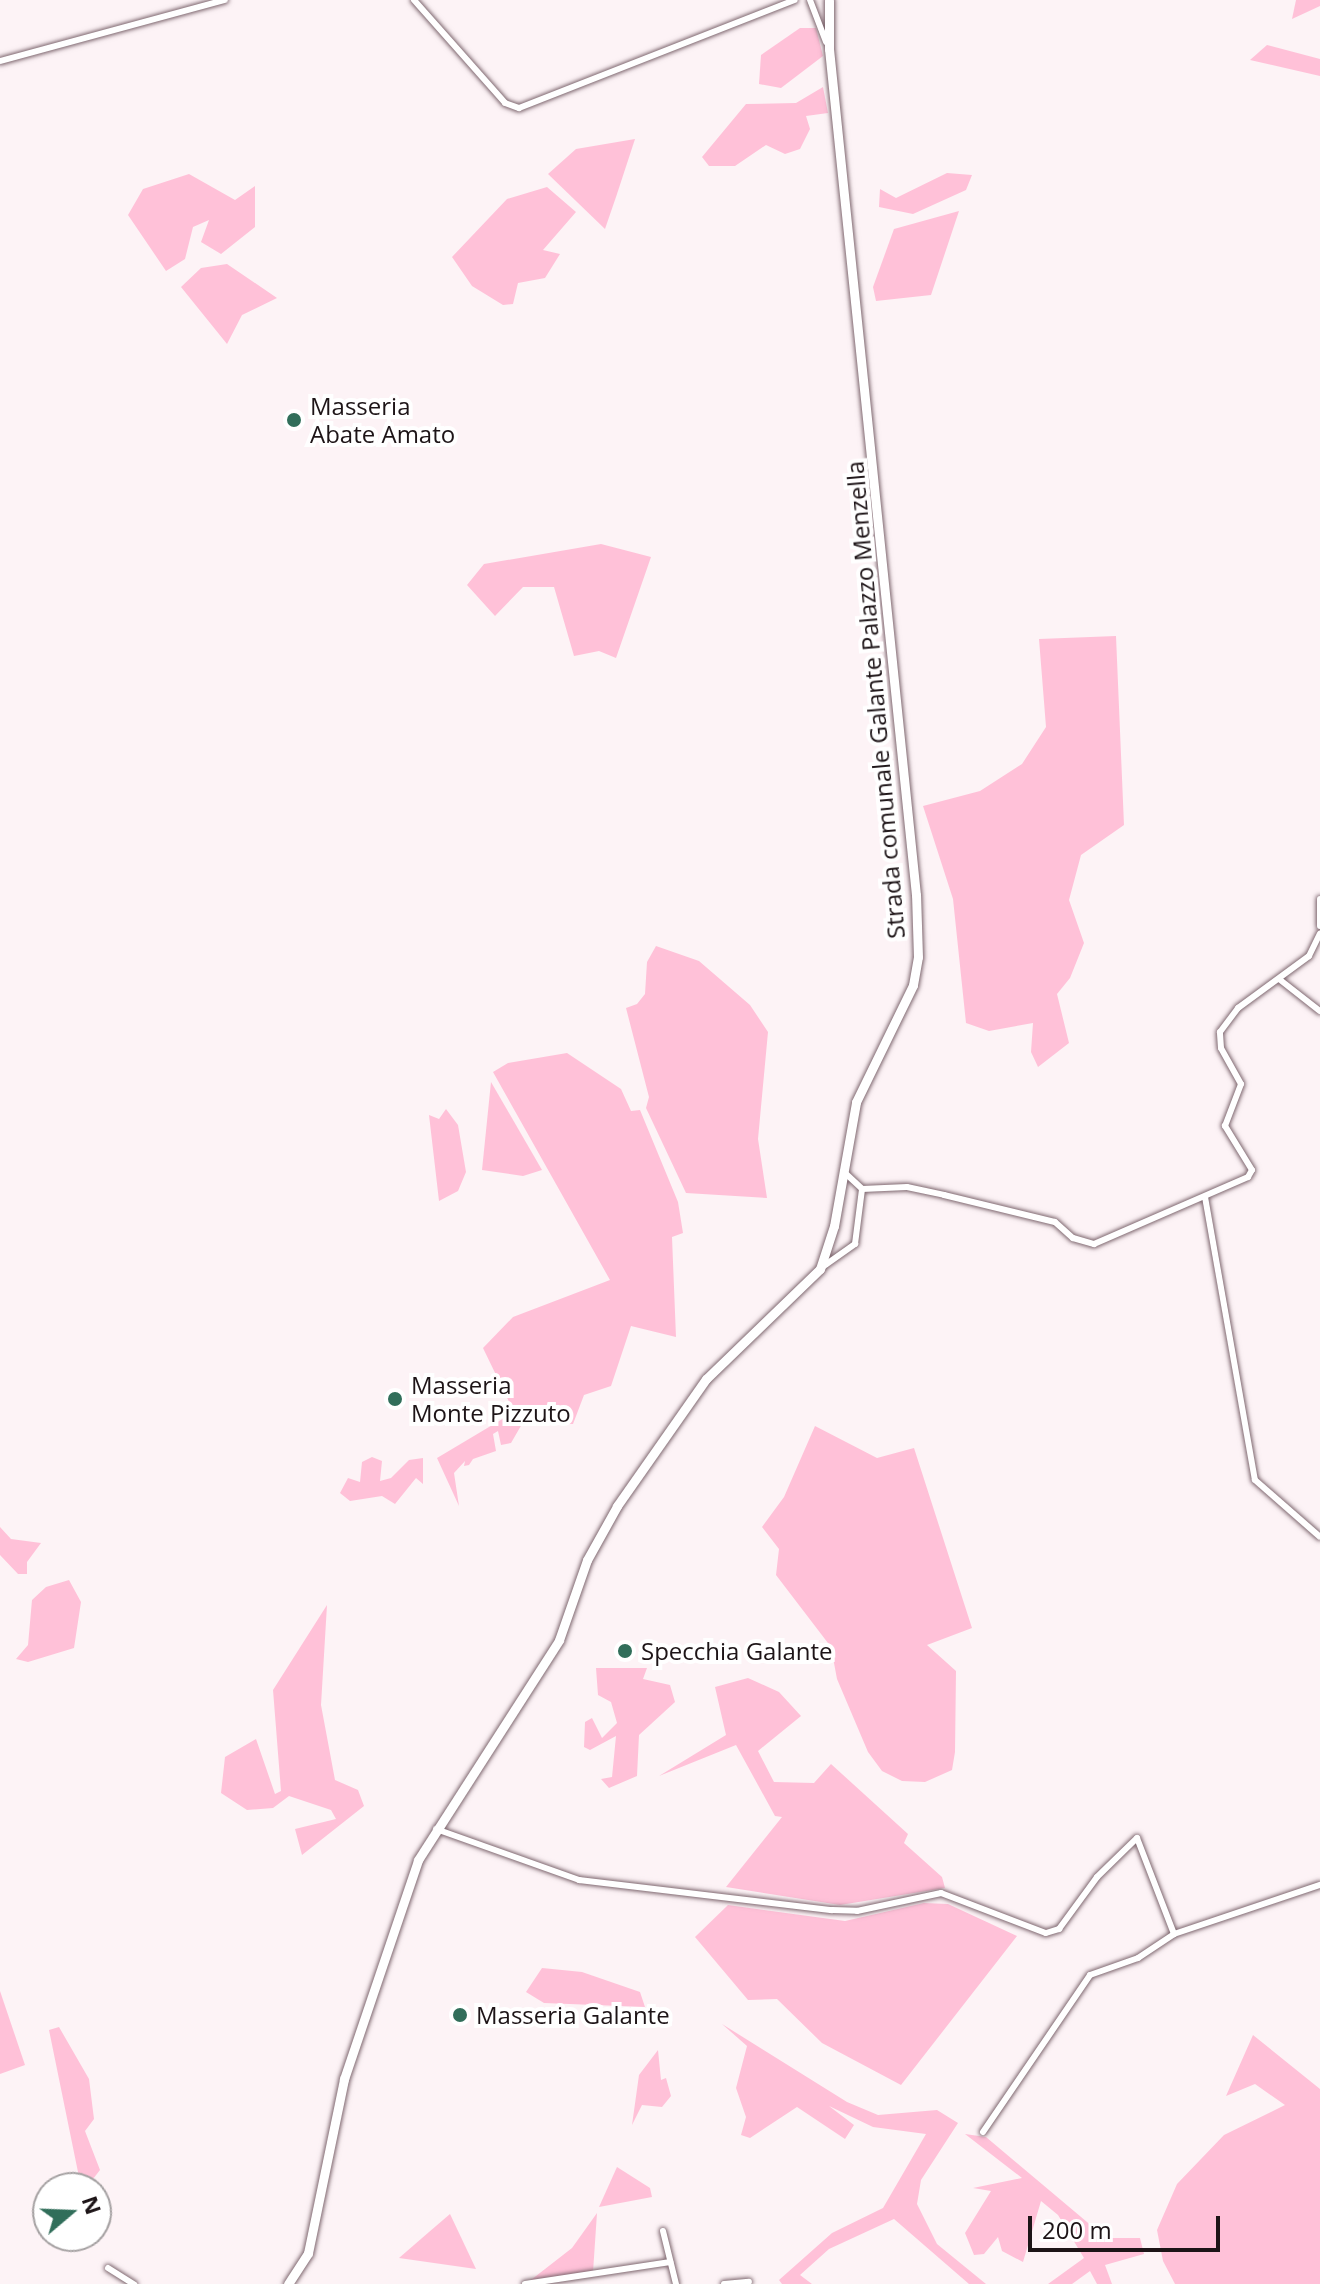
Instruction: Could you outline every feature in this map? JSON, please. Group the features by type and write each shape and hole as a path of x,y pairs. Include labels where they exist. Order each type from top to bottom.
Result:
{"street":[{"path":"0,61 225,0"},
{"path":"414,0 505,103 519,108 795,0"},
{"path":"810,0 829,49"},
{"name":"Strada comunale Galante Palazzo Menzella","path":"820,1269 856,1102 913,985 918,957 871,424 829,49 829,0"},
{"path":"1320,899 1320,926"},
{"path":"842,1171 862,1189 907,1187 944,1195 1055,1222 1073,1238 1094,1244 1248,1177 1252,1170 1225,1126 1241,1084 1221,1048 1220,1032 1238,1008 1309,956 1320,933"},
{"path":"1279,979 1320,1011"},
{"path":"288,2284 308,2253 344,2079 418,1860 559,1640 587,1560 617,1506 706,1379 820,1269 855,1244 862,1189"},
{"path":"1205,1197 1255,1480 1320,1537"},
{"path":"436,1829 579,1880 845,1911 941,1893 1054,1934 1097,1877 1137,1838 1174,1934"},
{"path":"983,2132 1090,1975 1138,1958 1174,1934 1320,1885"},
{"path":"663,2231 676,2284"},
{"path":"525,2284 670,2262"},
{"path":"108,2268 134,2284"},
{"path":"724,2284 749,2282"}],"shaded area":[{"path":"1296,0 1320,0 1320,6 1292,19"},
{"path":"800,28 816,28 823,56 781,88 759,84 761,55"},
{"path":"1267,45 1320,59 1320,76 1250,60"},
{"path":"823,87 828,113 806,116 810,129 800,149 785,154 766,145 735,166 709,166 702,157 746,104 796,103"},
{"path":"635,139 605,229 548,174 576,149"},
{"path":"947,173 972,175 966,190 913,214 879,207 880,189 896,198"},
{"path":"189,174 235,200 255,186 255,227 221,254 201,242 209,220 193,227 185,259 166,271 128,215 143,189"},
{"path":"547,187 576,212 543,250 560,254 545,278 518,283 513,304 503,305 472,286 452,257 507,199"},
{"path":"959,211 931,295 876,301 873,287 894,229"},
{"path":"227,264 277,298 242,315 227,344 181,287 201,268"},
{"path":"601,544 651,557 616,658 599,651 574,656 554,587 523,587 495,616 467,585 484,564"},
{"path":"1116,636 1124,825 1081,855 1069,900 1084,943 1070,978 1057,994 1069,1043 1038,1067 1031,1052 1033,1023 989,1031 966,1023 953,899 923,806 980,791 1022,764 1046,727 1039,639"},
{"path":"656,946 699,961 750,1005 768,1032 758,1139 767,1198 686,1193 646,1108 649,1097 626,1008 637,1004 645,994 647,962"},
{"path":"567,1053 621,1089 631,1111 640,1110 678,1202 683,1233 672,1237 676,1337 631,1326 611,1386 584,1395 573,1424 522,1424 511,1443 501,1445 498,1431 493,1434 496,1451 473,1459 464,1466 465,1461 454,1473 459,1506 437,1458 514,1412 483,1348 513,1317 610,1280 493,1072 508,1063"},
{"path":"491,1082 542,1170 523,1176 482,1170"},
{"path":"446,1109 458,1125 466,1172 458,1191 439,1201 429,1115 439,1119"},
{"path":"815,1426 877,1458 914,1448 972,1628 927,1645 956,1671 955,1752 952,1770 925,1782 902,1781 882,1771 868,1752 837,1679 831,1647 776,1575 779,1549 762,1527 784,1497"},
{"path":"372,1457 382,1461 380,1481 391,1478 409,1460 423,1458 423,1484 416,1478 395,1504 382,1496 350,1501 340,1493 348,1478 360,1482 362,1462"},
{"path":"0,1527 11,1539 41,1543 27,1562 27,1574 18,1574 0,1555"},
{"path":"69,1580 81,1602 74,1648 28,1662 16,1659 28,1645 32,1600 46,1587"},
{"path":"327,1605 321,1705 335,1780 358,1790 364,1806 302,1855 295,1829 336,1819 331,1810 289,1796 273,1808 247,1810 221,1793 225,1757 256,1739 275,1794 281,1791 273,1690"},
{"path":"596,1668 647,1668 643,1679 670,1685 675,1702 639,1735 637,1776 609,1788 601,1779 612,1777 616,1736 590,1750 584,1747 585,1722 592,1718 602,1738 617,1723 611,1702 598,1695"},
{"path":"748,1678 779,1692 801,1716 758,1751 774,1782 814,1783 831,1764 908,1834 904,1843 942,1877 945,1888 840,1905 726,1887 782,1817 775,1816 736,1745 659,1776 726,1735 715,1687"},
{"path":"924,1903 948,1904 1017,1936 901,2085 822,2043 777,1999 748,2000 695,1937 728,1905 845,1921"},
{"path":"542,1968 582,1972 640,1992 645,2007 544,2003 526,1992"},
{"path":"0,1991 25,2065 0,2074"},
{"path":"722,2024 847,2102 878,2115 937,2110 958,2123 921,2180 917,2204 937,2244 986,2284 969,2284 894,2219 829,2249 800,2275 812,2284 782,2284 779,2280 832,2233 883,2208 926,2134 873,2127 829,2106 854,2125 845,2139 797,2107 750,2138 741,2135 746,2117 736,2088 747,2046"},
{"path":"59,2027 89,2079 94,2119 85,2131 98,2172 78,2172 49,2030"},
{"path":"1253,2035 1320,2089 1320,2284 1175,2284 1163,2261 1157,2230 1177,2184 1224,2135 1285,2105 1255,2084 1226,2096"},
{"path":"658,2050 661,2080 666,2078 671,2096 662,2107 642,2105 632,2125 639,2075"},
{"path":"965,2134 986,2137 1106,2238 1140,2238 1144,2254 1105,2265 1112,2284 1097,2284 1090,2271 1072,2284 1048,2284 1084,2258 1058,2215 1041,2201 1023,2262 1002,2251 998,2237 984,2254 974,2255 965,2233 991,2191 973,2188 1022,2178"},
{"path":"617,2167 650,2188 652,2197 599,2207"},
{"path":"597,2213 593,2272 527,2283 572,2248"},
{"path":"450,2214 476,2269 399,2258 429,2232"}],"place":[{"name":"Masseria Abate Amato","path":"294,420"},
{"name":"Masseria Monte Pizzuto","path":"395,1399"},
{"name":"Specchia Galante","path":"625,1651"},
{"name":"Masseria Galante","path":"460,2015"}]}
